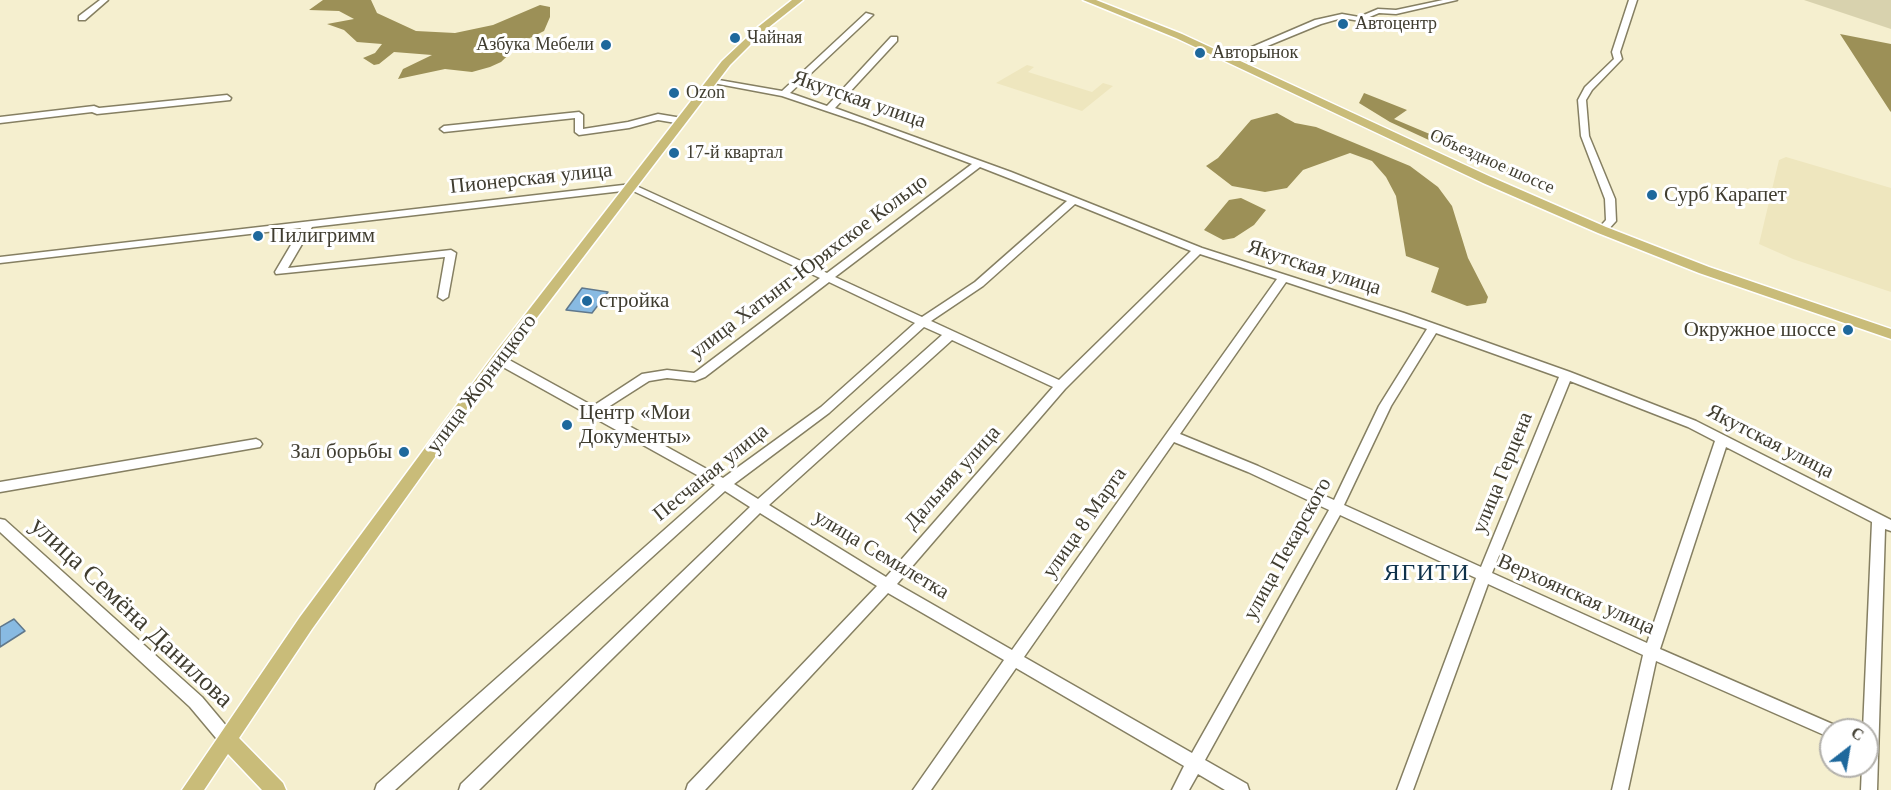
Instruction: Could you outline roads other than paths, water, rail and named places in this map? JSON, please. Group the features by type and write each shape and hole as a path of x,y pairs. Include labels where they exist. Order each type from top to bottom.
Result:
{"main road":[{"name":"улица Жорницкого","path":"192,790 306,623 498,359 741,47 798,0"},
{"name":"Объездное шоссе","path":"1088,0 1142,20 1487,180 1602,230 1715,274 1891,334"},
{"path":"227,739 276,790"}],"street":[{"path":"82,18 105,0"},
{"path":"1228,59 1318,22 1342,16 1360,19 1384,10 1396,12 1453,0"},
{"path":"1602,230 1611,221 1610,199 1585,136 1582,100 1588,89 1618,59 1616,52 1633,0"},
{"path":"784,94 869,15"},
{"path":"828,110 894,39"},
{"name":"Якутская улица","path":"713,81 784,94 979,163 1198,250 1432,327 1566,375 1683,421 1885,523"},
{"path":"0,120 94,108 97,111 226,98"},
{"path":"444,129 579,115 579,132 629,125 658,117 682,121"},
{"name":"улица Хатынг-Юряхское Кольцо","path":"592,412 646,377 667,374 694,377 701,374 979,163"},
{"name":"Пионерская улица","path":"0,260 632,187 1061,386"},
{"name":"Песчаная улица","path":"383,790 724,484 825,410 924,321 979,284 1074,200"},
{"path":"309,224 280,272 450,253 443,297"},
{"name":"Дальняя улица","path":"694,790 886,585 1061,386 1198,250"},
{"name":"улица 8 Марта","path":"921,790 1283,279"},
{"name":"улица Пекарского","path":"1180,790 1337,507 1385,406 1432,327"},
{"path":"467,790 760,505 951,334"},
{"name":"улица Семилетка","path":"498,359 724,484 886,585 1241,790"},
{"name":"улица Герцена","path":"1405,790 1484,576 1566,375"},
{"name":"Верхоянская улица","path":"1172,436 1337,507 1651,652 1819,726"},
{"path":"1620,790 1651,652 1722,440"},
{"path":"0,487 256,444"},
{"path":"1870,718 1885,523"},
{"name":"улица Семёна Данилова","path":"0,524 196,702 227,739"}],"place":[{"name":"Автоцентр","path":"1343,24"},
{"name":"Чайная","path":"735,38"},
{"name":"Азбука Мебели","path":"606,45"},
{"name":"Авторынок","path":"1200,53"},
{"name":"Ozon","path":"674,93"},
{"name":"17-й квартал","path":"674,153"},
{"name":"Сурб Карапет","path":"1652,195"},
{"name":"Пилигримм","path":"258,236"},
{"name":"стройка","path":"587,301"},
{"name":"Окружное шоссе","path":"1848,330"},
{"name":"Центр «Мои Документы»","path":"567,425"},
{"name":"Зал борьбы","path":"404,452"}],"district":[{"name":"ЯГИТИ","path":"1427,574"}]}
